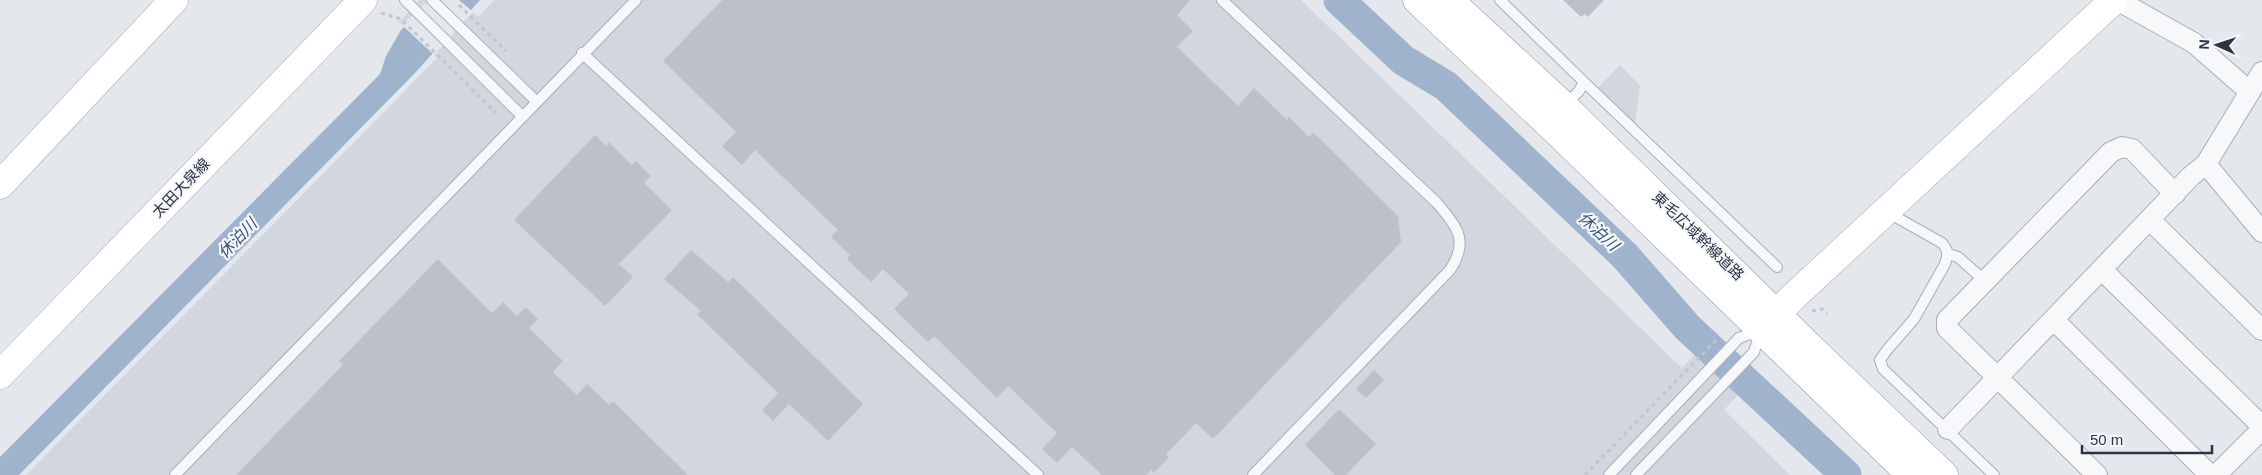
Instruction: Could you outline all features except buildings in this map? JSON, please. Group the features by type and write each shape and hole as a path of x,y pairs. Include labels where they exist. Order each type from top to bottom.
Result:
{"main road":[{"path":"0,185 174,0"},
{"name":"東毛広域幹線道路","path":"1417,0 1555,130 1769,322 1944,475"},
{"name":"東毛広域幹線道路","path":"1449,0 1564,106 1911,475"},
{"path":"1769,322 1885,211 2115,0"},
{"name":"太田大泉線","path":"3,367 372,7"}],"street":[{"path":"2115,0 2194,42 2250,92"},
{"path":"1948,429 2174,194 2206,164 2262,72"},
{"path":"2096,475 1947,328 1946,320 2111,152 2122,146 2132,149 2174,194"},
{"path":"2206,164 2262,232"},
{"path":"2150,220 2262,330"},
{"path":"2102,270 2262,428 2216,475"},
{"path":"2054,320 2210,475"}],"lane":[{"path":"432,0 536,101"},
{"path":"175,475 582,53 636,0"},
{"path":"1222,0 1437,203 1452,221 1461,245 1459,256 1450,270 1253,475"},
{"path":"1500,0 1777,267"},
{"path":"409,4 522,116"},
{"path":"582,53 1038,475"},
{"path":"1564,106 1579,91 1584,82"},
{"path":"1885,211 1942,243 1947,249 1948,254 1945,264 1914,319 1880,360 1883,369 1994,475"},
{"path":"1948,254 1958,257 1985,281"},
{"path":"1609,475 1739,338 1769,322"},
{"path":"1636,475 1754,352 1769,322"}],"path":[{"path":"454,0 475,20"},
{"path":"372,7 402,19 496,113"},
{"path":"1808,311 1822,309 1826,314"},
{"path":"1586,475 1684,371 1718,338"}],"shaded area":[{"path":"419,0 459,0 478,17 494,0 1301,0 1682,368 1714,334 1757,375 1724,410 1790,475 26,475 437,58 399,22"},
{"path":"1620,65 1640,86 1635,122 1632,125 1596,90"}],"water":[{"path":"433,0 480,0 416,72 19,475 0,475 0,457 380,74 386,56 401,30"}],"pier":[{"path":"429,0 459,0 473,12 434,55 402,25"}],"waterway":[{"name":"休泊川","path":"1339,0 1403,60 1446,86 1625,256 1687,327 1846,475"}]}
